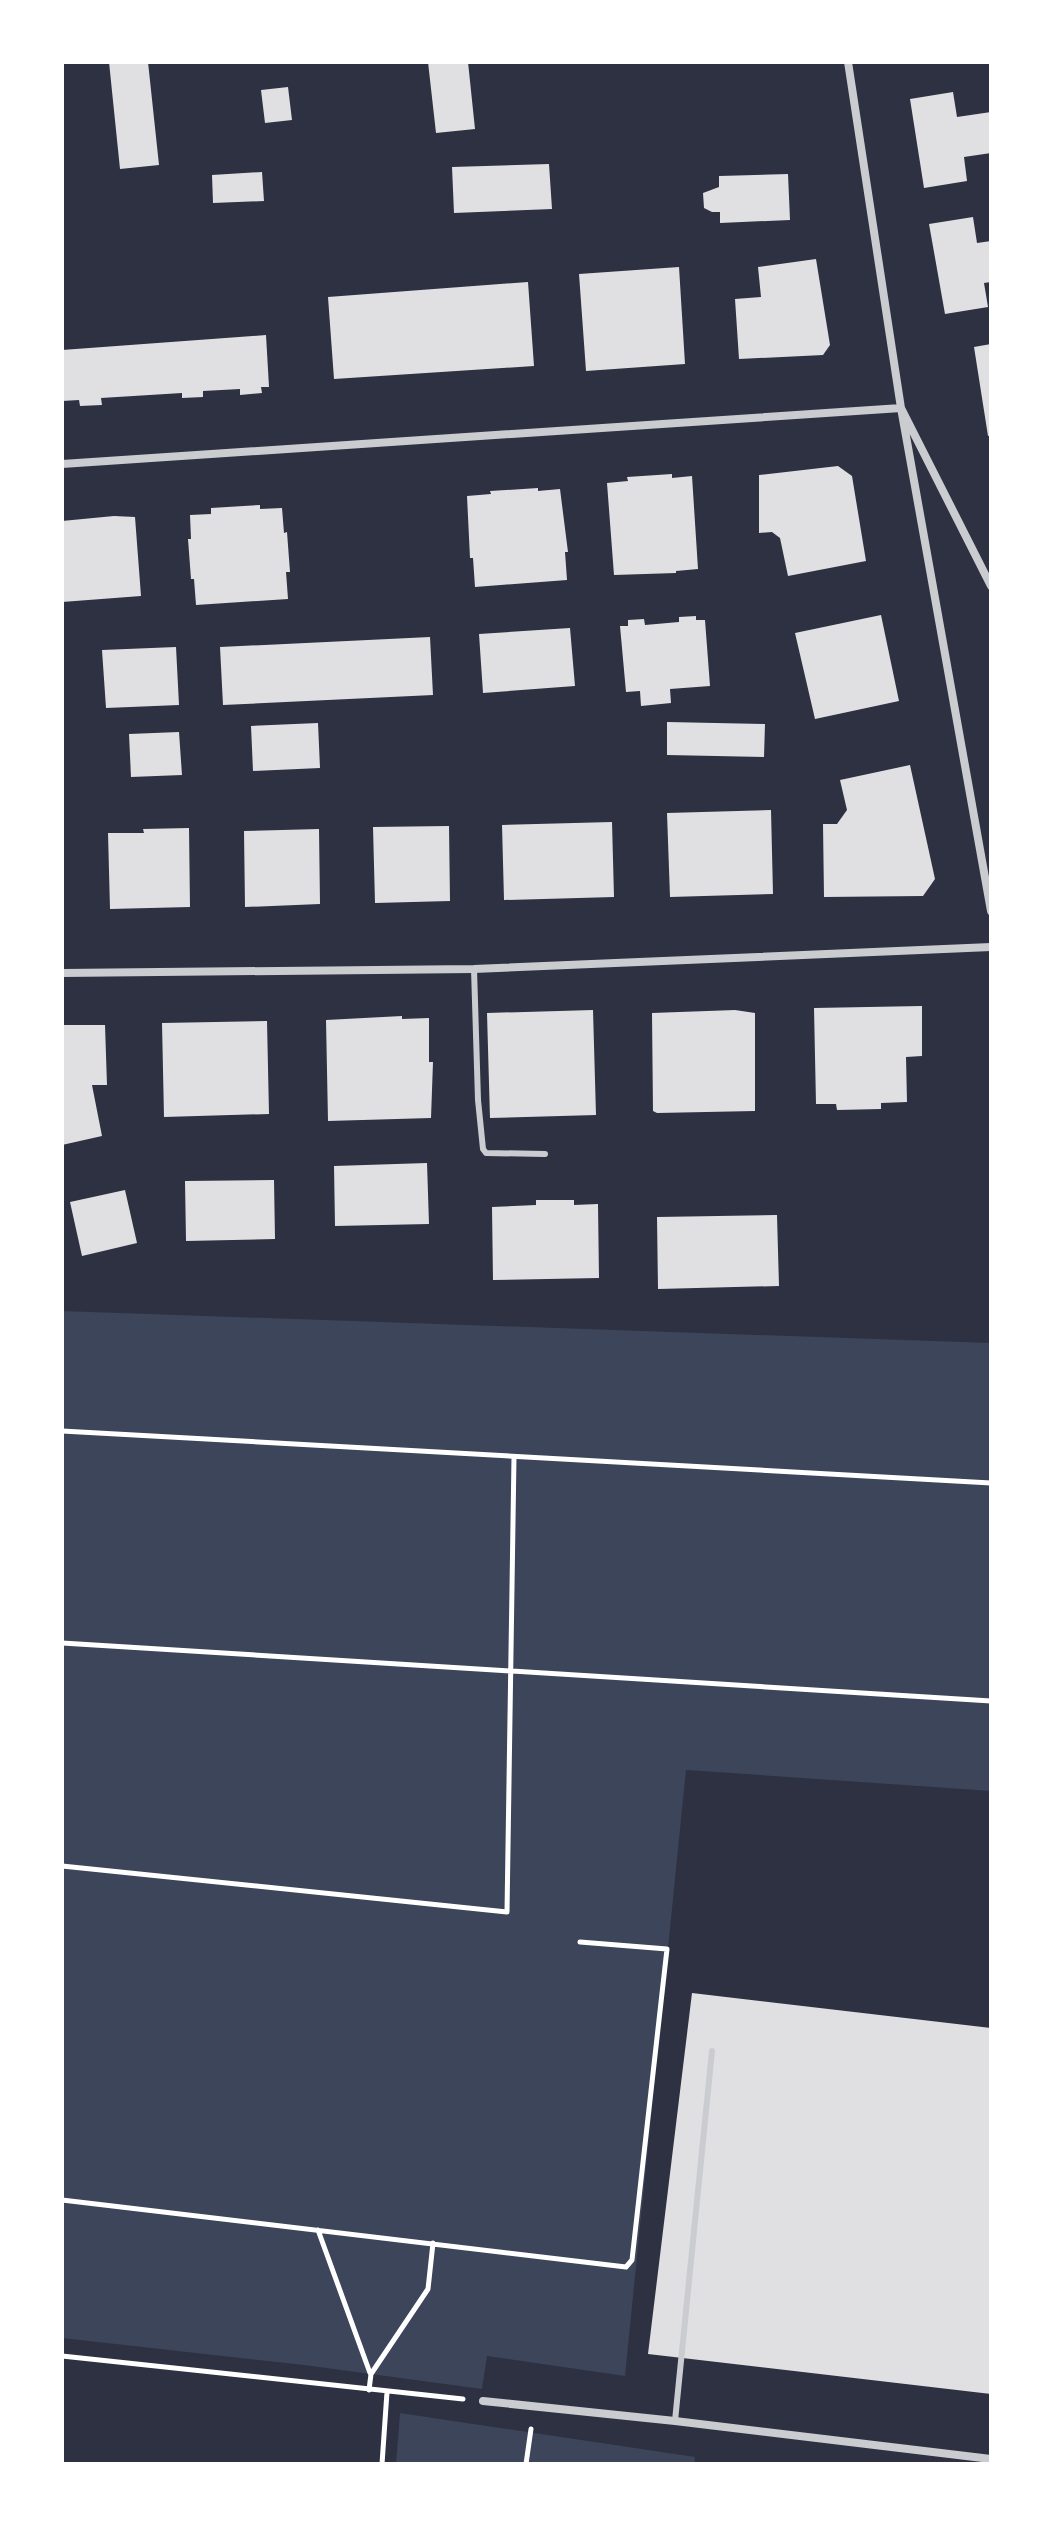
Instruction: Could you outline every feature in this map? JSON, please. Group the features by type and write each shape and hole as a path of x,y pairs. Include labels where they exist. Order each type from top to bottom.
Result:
{"street":[{"path":"848,62 901,408 991,911"},
{"path":"62,464 901,408"},
{"path":"901,408 991,586"},
{"path":"62,973 474,969 991,947"},
{"path":"483,2401 991,2459"}],"lane":[{"path":"474,969 478,1100 483,1149 486,1153 499,1155 545,1154"},
{"path":"675,2421 712,2051"}],"path":[{"path":"62,1431 991,1483"},
{"path":"62,1866 507,1912 514,1457"},
{"path":"62,1643 991,1701"},
{"path":"62,2200 626,2267 632,2260 667,1949 580,1942"},
{"path":"318,2230 371,2374"},
{"path":"369,2390 371,2374 428,2289 433,2243"},
{"path":"62,2356 483,2401"},
{"path":"382,2464 387,2392"},
{"path":"526,2464 534,2405"}],"shaded area":[{"path":"62,1311 991,1343 991,1791 686,1770 625,2376 487,2356 482,2389 62,2338"},
{"path":"400,2413 695,2457 694,2464 396,2464"}],"building":[{"path":"109,62 148,62 159,165 120,169"},
{"path":"428,62 468,62 475,129 436,133"},
{"path":"288,87 292,120 265,123 261,90"},
{"path":"953,92 957,117 991,112 991,153 964,157 967,181 924,188 910,99"},
{"path":"549,164 552,209 454,213 452,167"},
{"path":"262,172 264,201 213,203 212,175"},
{"path":"788,174 790,220 720,223 720,212 704,208 703,193 719,187 719,176"},
{"path":"973,217 977,243 991,241 991,282 984,283 988,307 945,314 929,224"},
{"path":"816,259 830,345 823,355 739,359 735,299 761,297 758,267"},
{"path":"679,267 685,364 586,371 579,274"},
{"path":"528,282 534,366 334,379 328,297"},
{"path":"266,335 269,387 261,387 262,393 240,395 240,389 203,391 203,397 182,398 182,393 101,398 102,405 80,406 79,400 62,401 62,350"},
{"path":"991,344 991,435 988,436 974,347"},
{"path":"838,466 852,476 866,561 788,576 780,538 772,532 759,533 759,475"},
{"path":"672,474 672,478 692,476 698,569 676,573 614,575 607,483 628,481 627,477"},
{"path":"538,488 538,491 560,489 568,552 565,552 567,580 475,587 473,558 470,558 467,496"},
{"path":"260,505 260,509 282,508 290,572 286,572 288,599 196,605 188,539 191,539 190,515 211,514 211,508"},
{"path":"135,517 141,596 62,602 62,521"},
{"path":"881,615 899,701 815,719 795,633"},
{"path":"696,616 696,620 705,620 710,686 670,689 671,703 641,706 640,691 626,692 620,626 628,626 628,620 644,619 645,625 679,622 679,617"},
{"path":"570,628 575,686 483,693 479,634"},
{"path":"430,637 433,695 223,705 220,647"},
{"path":"176,647 179,705 106,708 102,650"},
{"path":"667,722 765,724 764,757 667,755"},
{"path":"318,723 320,768 253,771 251,726"},
{"path":"179,732 182,775 131,777 129,734"},
{"path":"910,765 935,879 923,896 824,897 823,824 837,824 847,810 840,780"},
{"path":"771,810 773,894 670,897 667,813"},
{"path":"612,822 614,897 504,900 502,825"},
{"path":"449,826 450,901 375,903 373,827"},
{"path":"189,828 190,907 110,909 108,833"},
{"path":"319,829 320,904 245,907 244,831"},
{"path":"922,1006 922,1056 906,1057 907,1102 881,1103 881,1109 837,1110 836,1104 816,1104 814,1008"},
{"path":"593,1010 596,1115 490,1118 487,1013"},
{"path":"735,1010 755,1013 755,1111 653,1111 652,1013"},
{"path":"402,1016 402,1019 429,1018 429,1062 433,1062 431,1118 328,1121 326,1020"},
{"path":"267,1021 269,1114 164,1117 162,1023"},
{"path":"62,1025 105,1025 107,1085 92,1085 102,1136 62,1145"},
{"path":"427,1163 429,1224 335,1226 334,1166"},
{"path":"274,1180 275,1239 186,1241 185,1181"},
{"path":"125,1190 137,1243 82,1256 70,1202"},
{"path":"536,1200 574,1200 574,1205 598,1204 599,1278 493,1280 492,1207 536,1205"},
{"path":"777,1215 779,1286 658,1289 657,1217"},
{"path":"692,1993 991,2028 991,2394 648,2354"}]}
